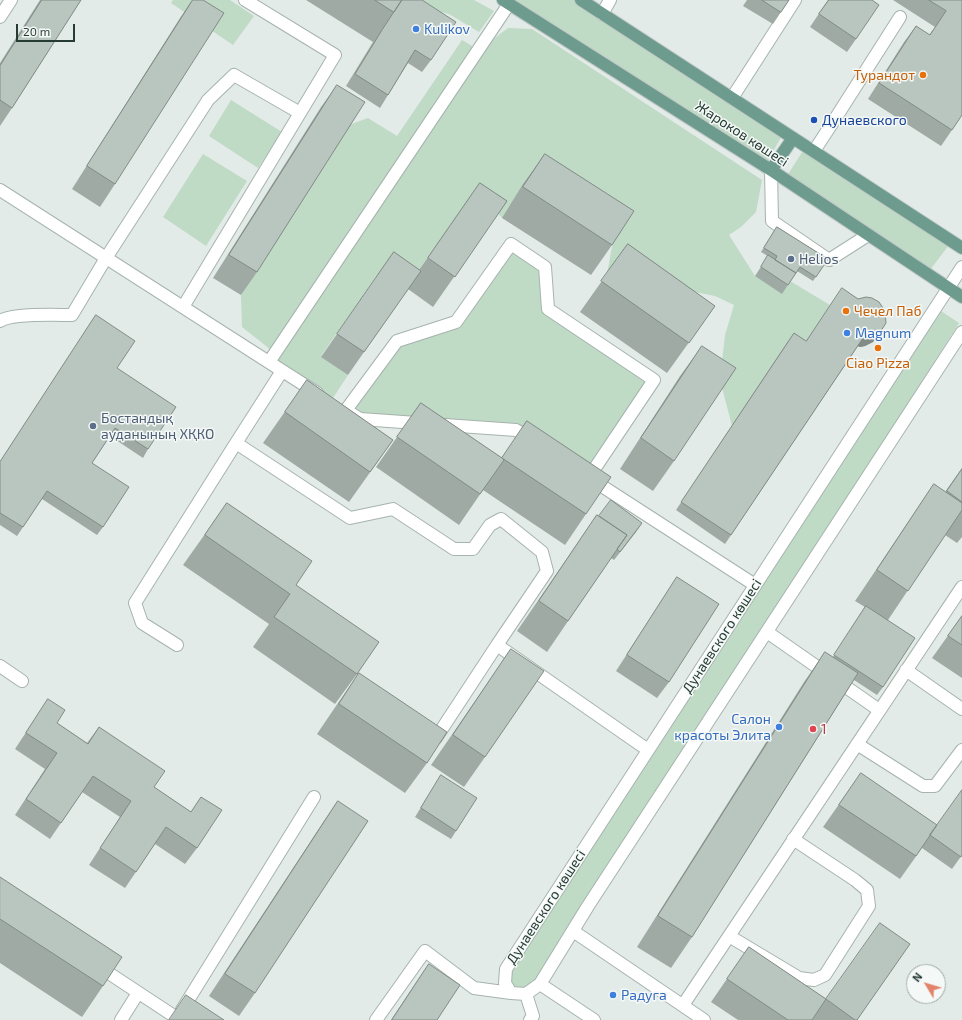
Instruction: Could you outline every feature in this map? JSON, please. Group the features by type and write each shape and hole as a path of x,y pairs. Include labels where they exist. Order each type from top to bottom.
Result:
{"main road":[{"name":"Жароков көшесі","path":"581,0 962,248"},
{"name":"Жароков көшесі","path":"506,2 771,170 962,297"},
{"path":"771,170 793,138"}],"street":[{"path":"0,16 11,0"},
{"path":"183,307 335,55 245,0"},
{"path":"602,14 610,0"},
{"path":"732,98 795,0"},
{"path":"269,362 506,2"},
{"path":"814,151 900,17"},
{"path":"0,321 17,316 72,316 106,258 208,100 234,75 300,113"},
{"path":"771,170 772,221 829,260 868,235"},
{"path":"0,190 325,397"},
{"path":"542,447 516,430 360,419 341,407 397,341 456,322 511,244 545,267 548,309 654,380 586,475 755,585"},
{"name":"Дунаевского көшесі","path":"511,993 505,983 506,969 962,267"},
{"path":"376,1020 425,952 474,988 526,994 540,984 588,906 962,332"},
{"path":"177,645 142,623 135,603 282,371"},
{"path":"236,443 350,518 393,509 454,549 473,549 490,525 501,519 542,552 547,571 436,738"},
{"path":"682,1005 962,587"},
{"path":"767,632 879,710"},
{"path":"497,645 648,750"},
{"path":"0,666 22,681"},
{"path":"906,670 962,709"},
{"path":"857,744 923,786 935,786 962,750"},
{"path":"86,958 178,1019 314,797"},
{"path":"729,936 799,978 814,980 825,975 869,906 867,890 855,880 793,840"},
{"path":"574,931 704,1020"},
{"path":"540,984 594,1020"},
{"path":"122,1020 138,993"},
{"path":"526,994 533,1016 530,1020"}],"green space":[{"path":"173,0 230,0 254,16 233,45 171,3"},
{"path":"380,0 474,0 494,11 479,32 449,14"},
{"path":"503,0 580,0 784,132 765,166"},
{"path":"508,28 532,29 762,180 756,212 741,227 729,235 755,276 790,281 830,305 801,349 788,341 732,426 720,380 725,335 734,305 715,296 607,274 613,241 502,218 487,200 459,213 406,288 377,275 321,356 348,375 331,401 269,362 275,353 242,327 241,295 349,125 368,118 397,136 462,40 479,50"},
{"path":"231,100 282,132 258,168 209,136"},
{"path":"806,146 952,241 927,274 785,179"},
{"path":"203,154 247,181 206,246 163,217"},
{"path":"511,244 545,267 549,309 660,381 593,480 516,430 360,419 346,410 397,341 456,322"},
{"path":"941,311 959,323 540,984 511,993 506,969"}],"building":[{"path":"42,0 81,0 12,108 0,100 0,66"},
{"path":"193,0 203,0 224,13 115,184 87,166"},
{"path":"375,0 402,0 394,12"},
{"path":"402,0 422,0 456,22 431,60 415,50 388,95 355,74"},
{"path":"762,0 789,0 781,12"},
{"path":"829,0 872,0 879,5 856,39 819,14"},
{"name":"Турандот","path":"929,0 962,0 962,115 952,130 879,83 916,26 930,35 946,11"},
{"path":"337,85 365,102 257,272 229,255"},
{"path":"545,154 634,211 612,245 523,187"},
{"path":"480,183 507,201 455,277 428,258"},
{"path":"777,227 828,259 816,277 800,267 796,273 775,260 777,256 764,248"},
{"path":"628,244 715,306 689,343 601,281"},
{"path":"394,252 421,271 364,352 337,334"},
{"path":"768,255 796,273 788,285 761,267"},
{"path":"842,288 858,299 866,297 872,298 879,302 885,311 886,323 879,334 863,338 731,535 681,502 794,333 806,341"},
{"name":"Бостандық ауданының ХҚКО","path":"96,315 135,341 117,368 176,407 148,449 115,428 92,463 129,487 103,527 47,491 23,527 0,513 0,462"},
{"path":"702,346 736,368 674,461 641,438"},
{"path":"307,380 393,440 370,472 285,412"},
{"path":"421,403 504,460 480,494 397,437"},
{"path":"527,421 611,477 586,514 502,458"},
{"path":"962,469 962,502 947,491"},
{"path":"934,484 962,503 962,510 908,591 877,570"},
{"path":"611,500 642,523 620,552 617,549 627,535 599,516"},
{"path":"227,503 312,561 296,585 379,642 357,674 274,617 290,594 205,535"},
{"path":"597,515 627,535 568,621 539,601"},
{"path":"677,577 719,604 669,682 627,655"},
{"path":"866,606 915,638 883,687 834,655"},
{"path":"962,616 962,645 948,636"},
{"path":"511,649 544,671 485,757 453,735"},
{"path":"825,652 858,673 692,937 658,916"},
{"path":"359,673 447,732 427,763 339,704"},
{"path":"48,699 65,710 57,723 88,744 99,727 165,771 154,787 191,812 201,797 222,810 197,848 166,827 136,872 100,848 131,801 93,776 61,823 26,799 57,753 26,733"},
{"path":"861,773 937,825 916,856 839,805"},
{"path":"441,775 477,798 456,831 421,808"},
{"path":"962,790 962,855 961,857 930,835"},
{"path":"338,801 368,821 255,993 225,974"},
{"path":"0,877 122,957 103,986 0,919"},
{"path":"880,923 910,944 857,1020 855,1020 826,999"},
{"path":"749,947 826,999 812,1020 788,1020 727,979"},
{"path":"429,964 460,985 437,1020 392,1020"},
{"path":"186,995 224,1020 169,1020"}],"place":[{"name":"Kulikov","path":"416,29"},
{"name":"Турандот","path":"923,75"},
{"name":"Дунаевского","path":"814,120"},
{"name":"Helios","path":"791,259"},
{"name":"Чечел Паб","path":"846,311"},
{"name":"Magnum","path":"847,333"},
{"name":"Ciao Pizza","path":"878,348"},
{"name":"Бостандық ауданының ХҚКО","path":"93,426"},
{"name":"Салон красоты Элита","path":"779,727"},
{"name":"1","path":"813,729"},
{"name":"Радуга","path":"613,995"}]}
